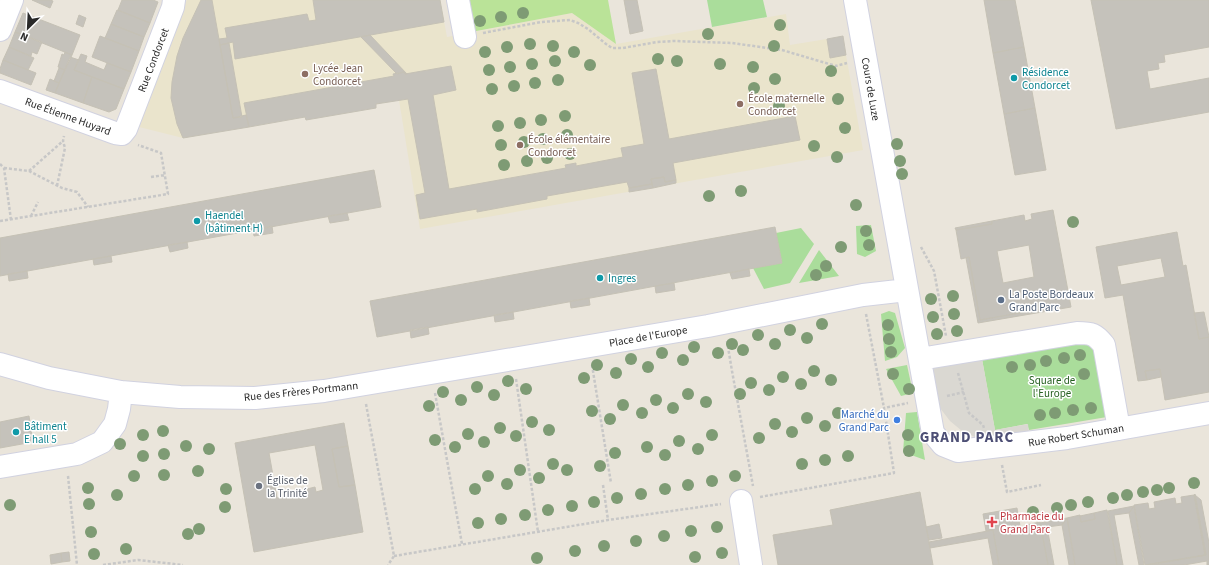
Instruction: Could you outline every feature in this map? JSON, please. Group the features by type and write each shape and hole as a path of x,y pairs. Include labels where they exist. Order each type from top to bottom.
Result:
{"street":[{"path":"0,30 12,0"},
{"name":"Rue Condorcet","path":"126,127 173,7 174,0"},
{"path":"458,0 465,36"},
{"name":"Cours de Luze","path":"855,0 907,290"},
{"name":"Rue Étienne Huyard","path":"0,91 116,133 126,127"},
{"path":"907,290 920,359 1077,333 1096,335 1104,345 1119,429"},
{"name":"Place de l'Europe","path":"389,380 708,326 863,295 907,290"},
{"name":"Rue Robert Schuman","path":"920,359 933,433 942,446 958,452 1067,438 1209,413"},
{"name":"Rue des Frères Portmann","path":"0,364 49,378 121,392 180,397 255,398 324,391 389,380"},
{"path":"0,467 66,456 86,451 102,442 115,424 121,392"},
{"path":"748,500 751,565"}],"path":[{"path":"465,36 541,22 570,20 588,29 612,48 623,48 656,42 674,41 732,43 782,50 836,66 851,62"},
{"path":"29,171 63,141 71,117"},
{"path":"0,221 168,194 161,154 128,141 126,127"},
{"path":"57,186 65,148 63,141"},
{"path":"0,164 4,168 11,220"},
{"path":"4,168 29,171 57,186 77,192 88,207"},
{"path":"151,177 165,175"},
{"path":"31,216 38,202"},
{"path":"921,247 934,271 947,338"},
{"path":"394,556 608,520 748,500 894,473 884,408 865,306"},
{"path":"727,339 748,500"},
{"path":"590,359 611,483"},
{"path":"515,372 538,532"},
{"path":"957,372 969,413 984,425 985,430"},
{"path":"363,384 394,556 388,565"},
{"path":"434,387 462,544"},
{"path":"944,397 964,392"},
{"path":"884,408 912,402"},
{"path":"66,456 77,565"},
{"path":"1002,465 1007,492 1041,485"},
{"path":"603,485 608,520"},
{"path":"103,565 138,560 183,565"}],"shaded area":[{"path":"187,0 440,0 447,37 572,13 616,44 786,14 790,45 827,39 830,58 846,55 863,150 420,229 399,100 183,138 139,127 163,58"},
{"path":"982,359 995,430 1028,424 1029,433 977,438 962,431 950,421 940,408 928,362"}],"green space":[{"path":"465,0 608,0 616,44 572,13 471,32"},
{"path":"707,0 763,0 767,17 712,27"},
{"path":"871,225 876,251 865,257 857,254 856,226"},
{"path":"801,228 814,244 790,283 764,289 753,268 782,263 776,233"},
{"path":"819,250 839,276 799,283"},
{"path":"889,311 895,313 905,348 897,357 885,361 881,314"},
{"name":"Square de l'Europe","path":"1085,341 1096,348 1107,417 1029,430 1027,424 995,430 982,359"},
{"path":"907,365 913,393 901,396 886,369"},
{"path":"917,412 925,460 903,452 906,413"}],"building":[{"path":"32,0 50,0 53,1 50,8"},
{"path":"122,0 153,0 158,2 150,23 118,10"},
{"path":"201,0 212,0 233,118 246,115 249,127 183,138 177,124 171,98 172,82 177,56 183,38"},
{"path":"313,0 440,0 444,22 235,59 233,42 220,45 219,39 227,38 225,28 307,14 309,21 316,20"},
{"path":"624,0 637,0 643,31 630,34"},
{"path":"984,0 1015,0 1024,47 993,53"},
{"path":"1091,0 1209,0 1209,47 1164,55 1165,62 1158,63 1159,69 1147,71 1150,89 1209,78 1209,112 1116,129"},
{"path":"117,10 150,23 144,37 111,24"},
{"path":"23,13 80,35 72,55 15,32"},
{"path":"79,15 86,18 83,27 76,24"},
{"path":"111,24 144,37 139,51 105,38"},
{"path":"15,32 42,42 37,54 32,52 31,56 9,47"},
{"path":"370,35 407,74 404,72 397,74 361,37"},
{"path":"100,36 139,51 131,72 92,57"},
{"path":"843,36 846,55 830,58 827,39"},
{"path":"229,43 242,117 233,118 220,45"},
{"path":"9,47 34,58 28,70 3,60"},
{"name":"Résidence Condorcet","path":"1024,47 1035,108 1004,114 993,53"},
{"path":"65,52 72,55 65,70 58,67 62,54 64,55"},
{"path":"81,54 87,56 85,62 104,70 107,63 131,72 124,89 74,70"},
{"path":"70,57 79,60 74,70 92,77 83,103 55,93"},
{"path":"3,60 36,73 31,85 0,73"},
{"path":"451,66 456,90 433,95 449,189 566,168 565,165 576,163 576,166 623,157 621,148 644,144 632,73 656,69 669,139 795,116 800,140 673,163 676,180 665,182 664,177 651,179 652,184 629,188 627,182 547,196 547,199 477,212 477,209 420,219 416,195 425,193 408,99 376,104 376,108 306,120 305,117 249,127 244,103 394,76 393,74 404,72 405,74"},
{"path":"59,68 65,70 59,83 54,81"},
{"path":"92,77 124,89 116,109 109,112 83,103"},
{"path":"50,79 59,83 55,93 46,90"},
{"path":"1035,108 1046,170 1015,175 1004,114"},
{"name":"Haendel (bâtiment H)","path":"374,170 381,207 0,276 0,238"},
{"path":"664,177 665,182 676,180 676,183 653,188 651,179"},
{"path":"652,184 653,188 629,192 629,188"},
{"path":"1053,210 1071,307 1048,311 1047,308 980,320 969,257 961,259 956,230 992,224 992,221 1024,215 1025,221 1032,219 1031,214","holes":["1029,245 1034,277 1003,283 997,251"]},
{"path":"347,213 349,220 330,223 328,216"},
{"path":"992,221 992,224 956,230 955,228"},
{"path":"272,226 273,233 254,236 253,230"},
{"name":"Ingres","path":"775,227 782,263 377,337 370,301"},
{"path":"1177,232 1183,266 1186,265 1199,339 1209,337 1209,392 1165,400 1160,369 1145,371 1147,380 1138,381 1123,295 1105,298 1096,247","holes":["1161,258 1165,277 1121,285 1117,266"]},
{"path":"187,242 188,248 170,252 168,245"},
{"path":"111,256 112,262 94,265 93,259"},
{"path":"969,257 980,320 1047,308 1048,311 978,323 966,258"},
{"path":"749,269 750,276 732,279 730,273"},
{"path":"27,271 28,278 9,281 8,274"},
{"path":"674,283 675,290 656,293 655,286"},
{"path":"589,298 590,305 571,308 570,301"},
{"path":"513,312 514,319 495,322 494,315"},
{"path":"1204,312 1209,337 1199,339 1194,313"},
{"path":"428,327 429,334 411,338 410,330"},
{"path":"1160,369 1161,377 1147,380 1145,371"},
{"name":"Bâtiment E hall 5","path":"29,416 33,442 0,448 0,422"},
{"name":"Église de la Trinité","path":"344,423 348,446 332,449 339,487 355,485 363,532 254,552 235,443","holes":["315,445 323,490 316,492 315,487 307,489 308,493 301,494 300,490 292,492 292,496 277,498 269,453"]},
{"path":"348,446 355,485 339,487 332,449"},
{"path":"920,492 933,565 778,565 773,535 833,525 830,510"},
{"path":"1195,494 1206,555 1146,565 1205,555"},
{"path":"1194,495 1205,555 1145,565 1134,505 1148,503 1149,509 1155,508 1154,502 1175,498 1176,504 1182,503 1181,497"},
{"path":"1195,495 1201,500 1209,543 1209,565 1207,565 1207,561 1184,565 1150,565 1206,555"},
{"path":"1134,506 1144,565 1139,565 1129,513"},
{"path":"1134,506 1129,513 1114,515 1123,565 1117,565 1108,511"},
{"path":"1017,508 1021,532 1028,531 1026,525 1040,522 1048,565 999,565 993,530 986,531 983,514"},
{"path":"1107,510 1117,565 1075,565 1067,518 1080,515 1081,522 1095,519 1094,513"},
{"path":"1094,513 1095,519 1081,522 1080,516"},
{"path":"1067,518 1075,565 1069,565 1062,525"},
{"path":"1067,518 1062,525 1047,527 1054,565 1048,565 1040,523"},
{"path":"939,524 942,538 929,540 926,527"},
{"path":"993,530 999,565 993,565 988,538 930,548 929,542"},
{"path":"69,552 70,561 62,562 61,553"},
{"path":"61,553 62,562 51,564 50,555"}],"place":[{"name":"Lycée Jean Condorcet","path":"305,74"},
{"name":"Résidence Condorcet","path":"1014,78"},
{"name":"École maternelle Condorcet","path":"740,104"},
{"name":"École élémentaire Condorcet","path":"520,145"},
{"name":"Haendel (bâtiment H)","path":"197,221"},
{"name":"Ingres","path":"600,278"},
{"name":"La Poste Bordeaux Grand Parc","path":"1001,300"},
{"name":"Marché du Grand Parc","path":"897,420"},
{"name":"Bâtiment E hall 5","path":"16,432"},
{"name":"Église de la Trinité","path":"259,486"},
{"name":"Pharmacie du Grand Parc","path":"992,522"}],"district":[{"name":"GRAND PARC","path":"967,437"}]}
